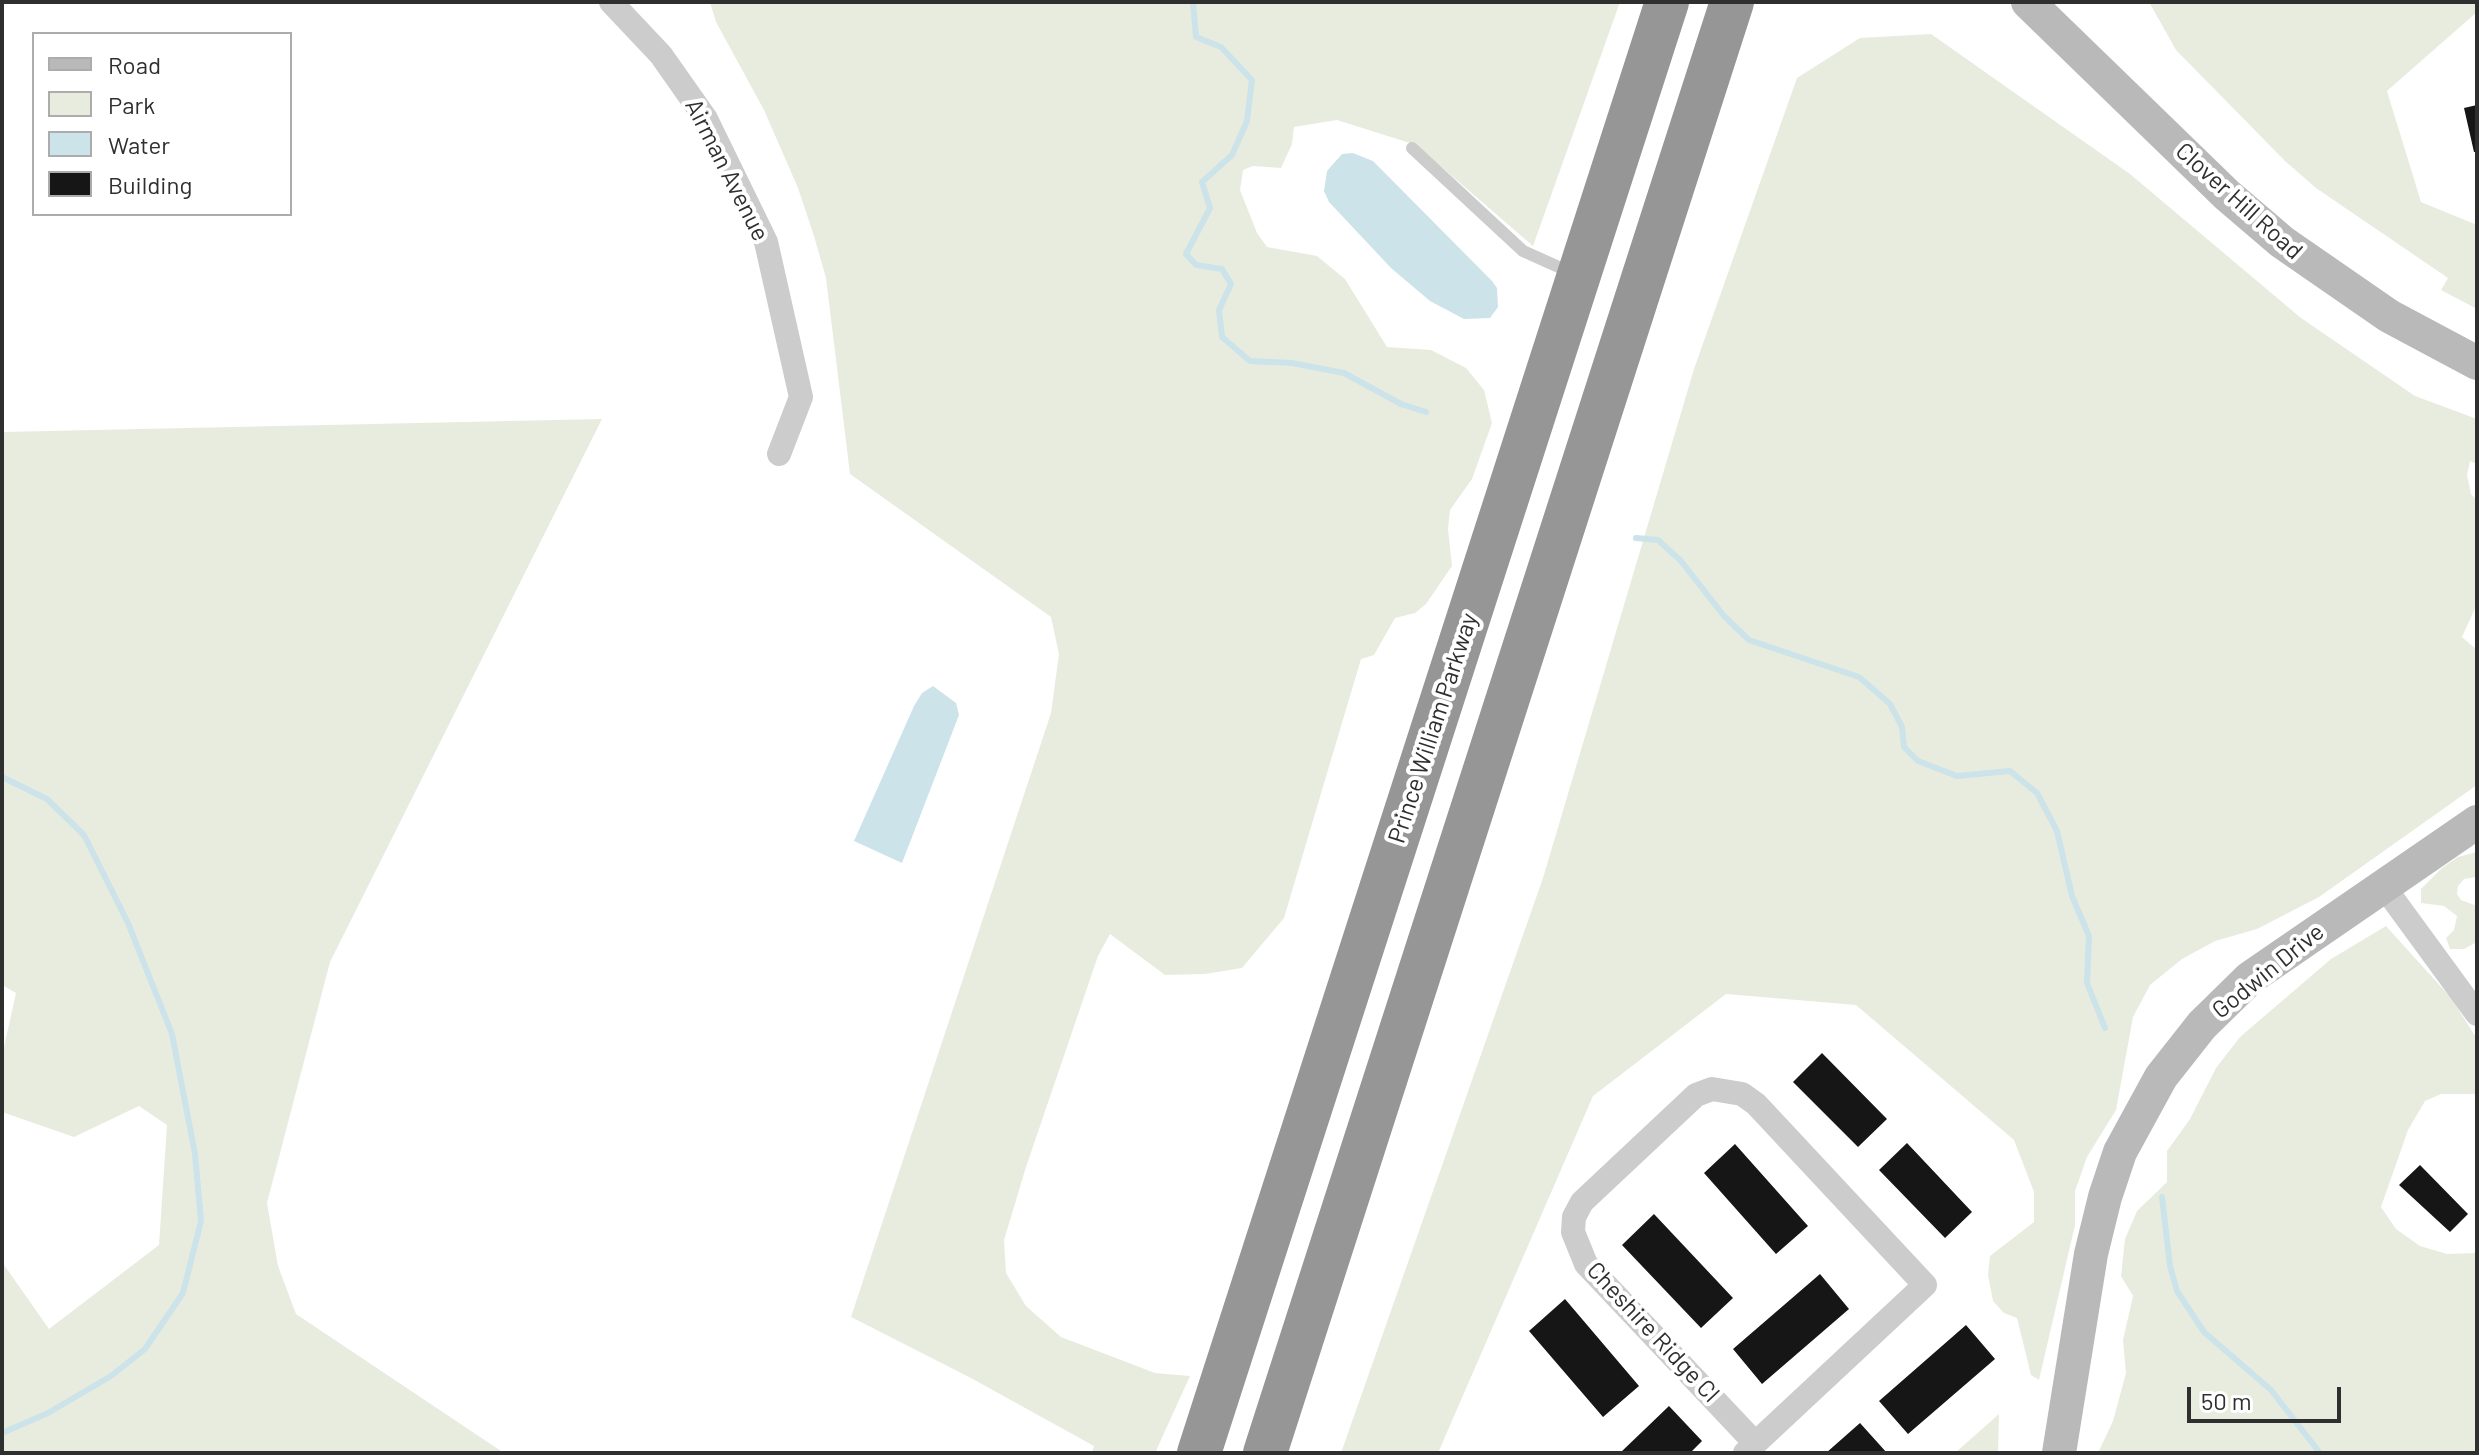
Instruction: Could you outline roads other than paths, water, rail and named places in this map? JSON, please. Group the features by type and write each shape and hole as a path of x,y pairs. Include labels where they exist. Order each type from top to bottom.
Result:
{"highway":[{"name":"Prince William Parkway","path":"1199,1453 1667,2"},
{"path":"1265,1453 1732,8"}],"street":[{"name":"Airman Avenue","path":"611,2 661,55 706,119 766,242 801,397 779,454"},
{"name":"Clover Hill Road","path":"2028,2 2227,195 2282,242 2389,316 2477,363"},
{"name":"Godwin Drive","path":"2059,1453 2091,1254 2120,1152 2141,1109 2171,1061 2222,1004 2279,955 2477,822"},
{"path":"2382,884 2477,1014"},
{"name":"Cheshire Ridge Cl","path":"1726,1089 1742,1094 1756,1104 1925,1285 1750,1448 1586,1264 1573,1232 1574,1217 1582,1202 1696,1095 1726,1089"}],"lane":[{"path":"1412,148 1523,251 1579,275"}],"water":[{"path":"1353,153 1373,161 1492,281 1497,288 1498,307 1490,318 1464,319 1430,301 1391,268 1329,202 1324,191 1327,171 1342,154"},
{"path":"933,686 956,703 959,715 902,863 854,841 914,706 922,693"}],"waterway":[{"path":"1193,2 1196,37 1221,47 1252,80 1247,121 1232,155 1202,182 1210,208 1186,254 1196,265 1222,269 1231,284 1219,310 1222,337 1250,361 1292,363 1344,373 1401,404 1426,412"},
{"path":"1636,538 1658,540 1681,561 1724,616 1749,640 1859,677 1890,704 1902,727 1904,747 1918,761 1957,776 2010,771 2037,793 2057,831 2072,896 2089,936 2087,983 2105,1028"},
{"path":"2,777 47,799 84,835 128,923 172,1034 195,1154 201,1221 183,1293 145,1349 111,1376 48,1413 2,1433"},
{"path":"2162,1197 2170,1266 2177,1291 2204,1332 2271,1390 2320,1453"}]}
